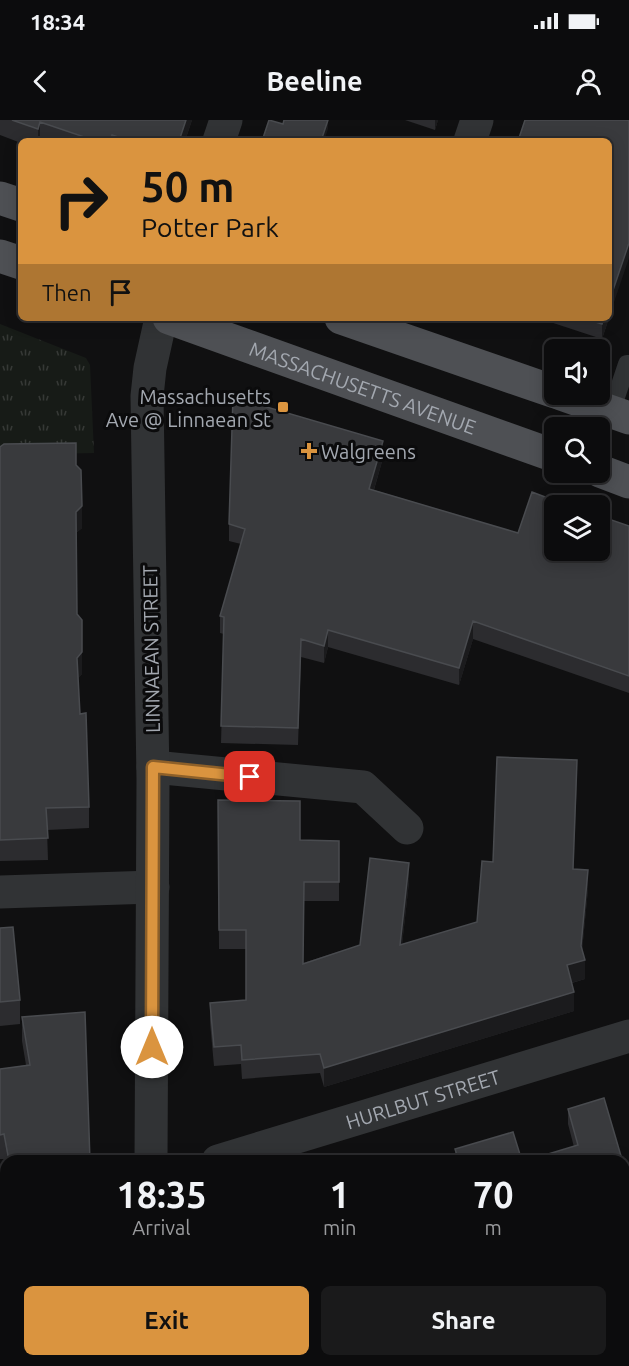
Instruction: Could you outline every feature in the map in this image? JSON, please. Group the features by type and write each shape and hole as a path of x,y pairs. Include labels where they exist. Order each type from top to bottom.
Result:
{"main road":[{"path":"0,198 18,204"},
{"path":"0,256 18,262"},
{"name":"MASSACHUSETTS AVENUE","path":"177,321 544,452"},
{"path":"360,321 404,328 544,387"},
{"path":"592,405 620,415"},
{"path":"610,475 629,482"}],"street":[{"path":"220,138 226,120"},
{"path":"471,138 477,120"},
{"name":"LINNAEAN STREET","path":"151,1155 153,767 147,396 150,368 160,321"},
{"path":"153,767 363,787 407,828"},
{"path":"0,892 153,887"},
{"name":"HURLBUT STREET","path":"238,1155 629,1036"}],"lane":[{"path":"620,415 625,370 629,364"}],"green space":[{"path":"0,324 86,358 90,365 94,453 0,455"}],"building":[{"path":"12,120 186,120 180,138 121,138 112,135 111,138 87,138 40,122 38,129"},
{"path":"269,120 283,124 284,120 328,120 322,138 263,138"},
{"path":"525,120 629,120 629,243 612,293 612,138 519,138"},
{"path":"233,397 383,441 369,489 518,533 532,492 544,497 544,561 610,561 610,519 629,526 629,676 473,621 459,668 328,630 324,646 301,639 298,728 221,726 224,617 220,616 245,529 229,524"},
{"path":"76,443 76,465 81,470 82,506 76,512 77,614 82,620 82,652 77,658 80,714 86,713 89,807 46,808 48,838 0,840 0,447 4,444"},
{"path":"497,757 577,760 573,869 588,870 581,946 585,960 567,965 574,992 324,1068 320,1054 242,1060 241,1045 214,1047 210,1003 246,1000 246,930 219,930 218,800 300,801 300,840 339,841 339,882 304,882 303,964 360,945 370,858 409,863 400,945 477,922 482,861 493,862"},
{"path":"13,927 20,1000 0,1002 0,928"},
{"path":"85,1012 90,1155 8,1155 4,1134 0,1135 0,1069 30,1065 22,1017"},
{"path":"604,1098 621,1155 545,1155 578,1145 568,1109"},
{"path":"513,1132 520,1155 457,1155 455,1149"}],"place":[{"name":"Massachusetts Ave @ Linnaean St","path":"283,407"},
{"name":"Walgreens","path":"309,451"}],"route":[{"path":"152,1047 153,767 250,777"}]}
